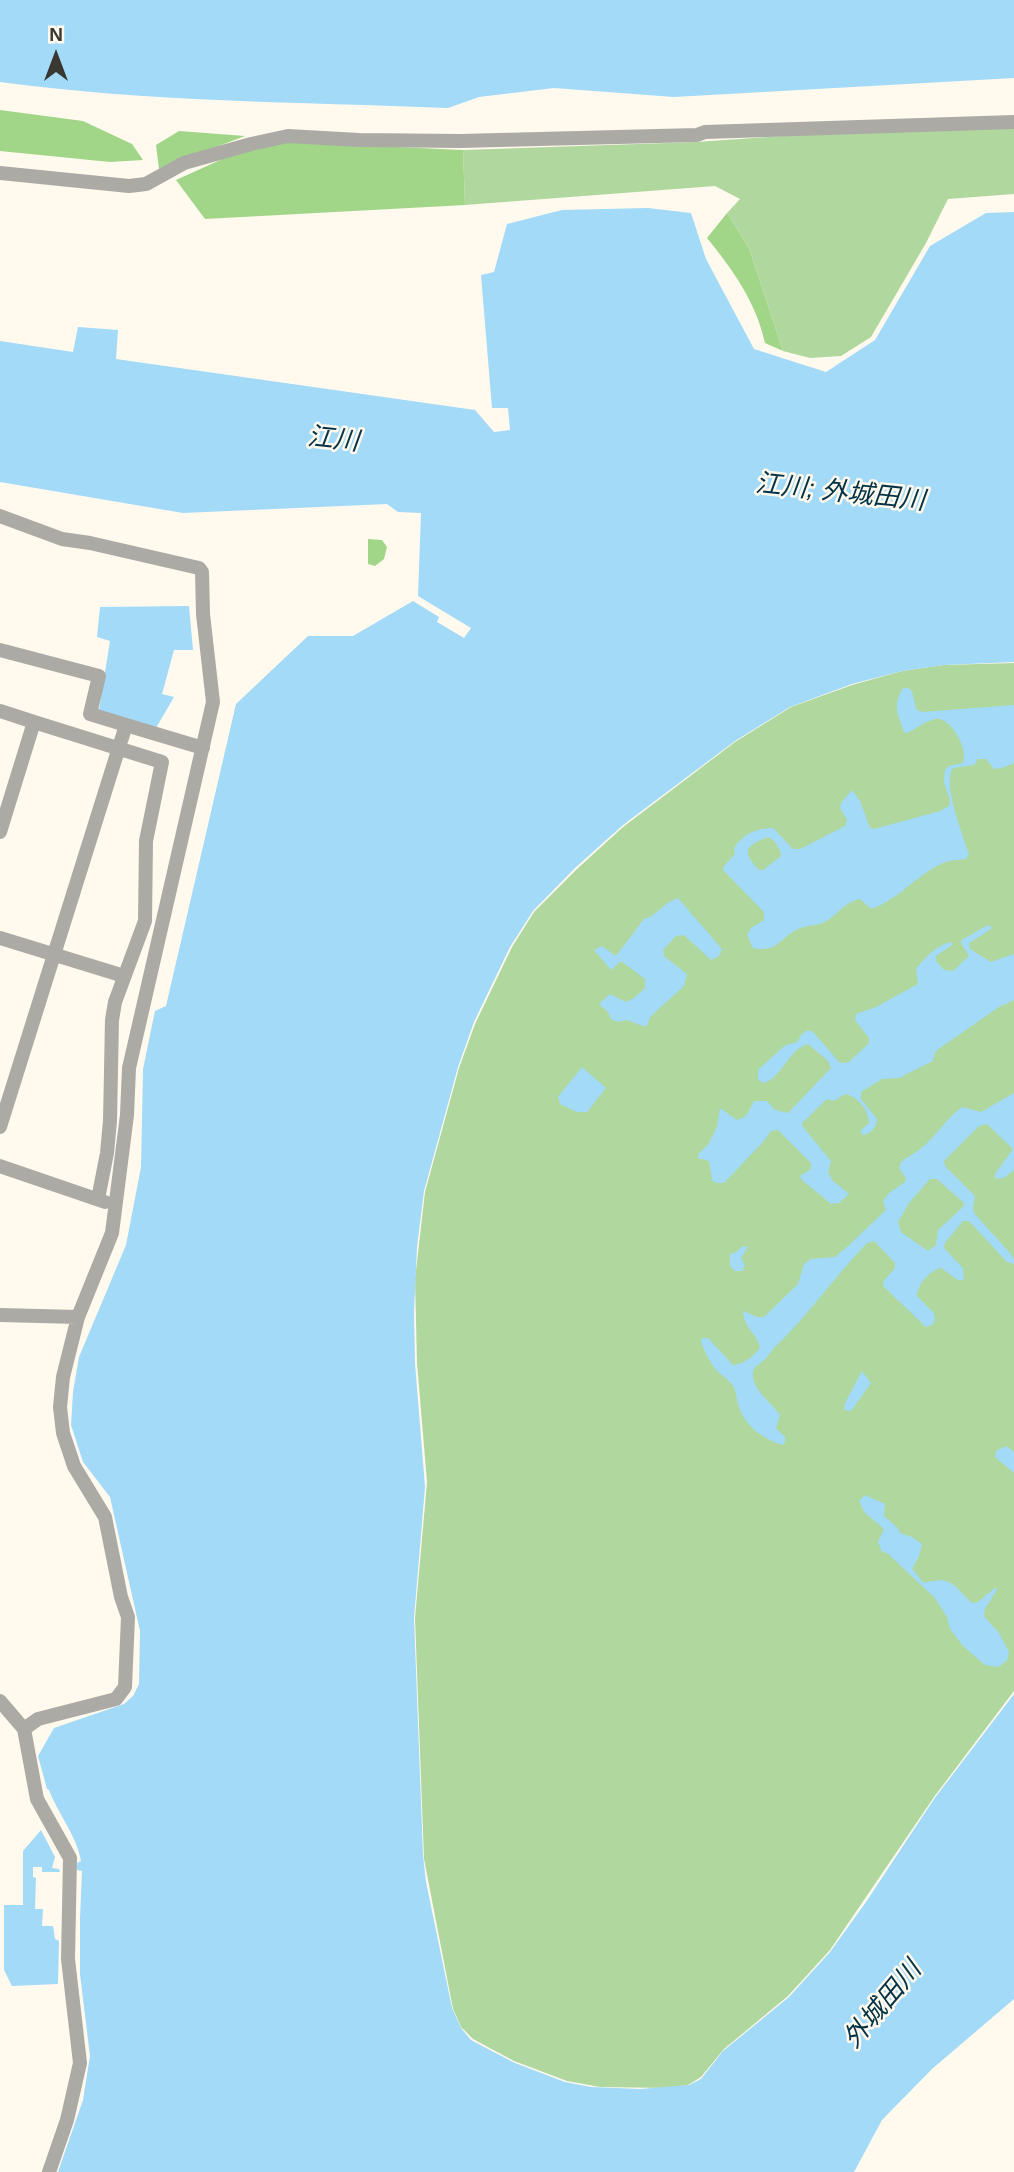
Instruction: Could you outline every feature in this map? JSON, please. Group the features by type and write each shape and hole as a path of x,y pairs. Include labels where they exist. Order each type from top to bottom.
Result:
{"street":[{"path":"0,173 130,186 146,184 184,163 288,136 460,141 1014,122"},
{"path":"0,516 62,539 90,542 199,568 202,572 203,614 213,702 129,1068 127,1115 112,1233 78,1317 63,1377 60,1407 63,1433 74,1466 105,1517 121,1597 128,1617 128,1669 125,1687 116,1699 38,1719 24,1730"},
{"path":"0,650 99,676 90,715 203,748"},
{"path":"0,711 163,762 146,841 145,921 124,976 112,1020 110,1121 107,1153 97,1199"},
{"path":"0,832 34,722"},
{"path":"0,1127 126,725"},
{"path":"0,938 124,976"},
{"path":"0,1166 116,1206"},
{"path":"0,1315 78,1317"},
{"path":"0,1701 24,1730 37,1799 70,1858 68,1959 80,2063 67,2120 49,2172"}],"green space":[{"path":"0,110 83,121 132,144 143,160 110,162 0,151"},
{"path":"1014,126 1014,194 948,199 926,243 871,337 841,356 810,358 783,351 749,248 727,213 740,199 715,186 465,205 463,150 696,142 841,132"},
{"path":"179,131 245,136 159,169 156,145"},
{"path":"288,142 463,150 465,205 205,219 176,180 229,156"},
{"path":"727,213 749,248 783,351 765,343 750,300 707,238"},
{"path":"368,539 382,540 387,547 384,559 375,566 368,564"},
{"path":"1014,663 1014,1691 934,1797 830,1950 788,1996 724,2049 701,2077 688,2085 666,2088 600,2087 567,2081 514,2061 473,2039 461,2027 453,2009 424,1859 415,1618 427,1482 417,1363 415,1279 425,1192 459,1068 475,1024 512,947 534,912 623,827 735,742 791,707 852,685 902,671 943,665"}],"water":[{"path":"0,0 1014,0 1014,78 674,97 554,88 479,97 448,108 111,94 0,82"},
{"path":"648,208 691,213 706,259 754,349 826,372 875,340 930,246 986,213 1014,212 1014,662 944,665 902,671 852,684 790,707 735,741 623,825 533,911 510,947 474,1022 458,1067 424,1191 417,1247 415,1363 425,1487 414,1618 426,1882 452,2008 461,2028 471,2040 515,2063 565,2082 591,2087 640,2089 689,2085 701,2079 723,2051 789,1997 830,1952 934,1799 1014,1694 1014,1999 932,2069 882,2120 854,2172 58,2172 83,2100 90,2056 80,1974 82,1871 77,1870 77,1863 81,1861 79,1852 47,1789 38,1756 54,1728 124,1704 133,1696 139,1684 140,1631 110,1497 83,1462 71,1425 73,1392 79,1357 126,1245 141,1167 143,1069 155,1011 166,1006 236,704 308,636 353,636 413,601 439,617 437,622 464,638 471,628 418,596 421,513 398,512 387,504 183,513 0,482 0,341 73,352 78,327 118,330 116,359 475,410 494,432 510,430 508,408 492,408 481,275 494,272 507,224 562,210"},
{"path":"189,606 193,650 174,650 162,694 174,697 156,728 99,710 110,641 97,637 100,607"},
{"path":"903,688 912,691 916,709 922,712 1014,705 1014,763 994,769 986,759 978,759 974,765 953,768 950,775 955,810 969,854 966,859 946,862 934,868 881,905 871,909 860,899 855,900 824,922 800,928 773,947 753,948 747,935 751,928 764,920 764,912 723,870 735,854 734,848 746,836 761,829 773,828 793,849 800,849 845,826 847,820 840,808 852,790 860,801 870,828 874,829 940,811 949,806 944,782 945,770 949,766 963,763 959,738 950,726 940,719 928,721 907,733 904,732 897,710","holes":["768,837 775,842 781,856 763,870 759,870 750,859 748,850 754,843"]},
{"path":"678,898 722,949 719,956 711,960 684,935 676,936 663,950 664,956 687,974 684,986 651,1016 646,1027 627,1020 618,1022 611,1019 599,1004 610,994 626,1002 634,998 645,988 645,979 621,961 611,970 594,950 602,946 616,956 644,919"},
{"path":"988,925 991,929 969,943 970,949 991,962 1014,954 1014,1000 999,1007 940,1048 935,1052 933,1061 899,1078 882,1079 861,1092 861,1099 877,1119 870,1132 862,1135 861,1130 869,1123 865,1109 850,1095 845,1094 834,1101 827,1099 802,1123 831,1161 828,1172 832,1180 849,1194 839,1203 831,1204 802,1180 800,1176 811,1169 811,1163 778,1130 771,1131 724,1183 712,1180 709,1161 698,1158 698,1154 708,1145 717,1127 720,1108 737,1120 746,1116 754,1101 767,1101 775,1110 788,1113 831,1068 828,1061 808,1044 796,1051 777,1074 765,1083 758,1080 758,1070 784,1046 797,1042 808,1030 813,1032 840,1063 849,1062 869,1043 869,1038 855,1020 856,1014 876,1007 918,984 916,969 936,949 952,942 952,945 936,956 936,961 944,970 953,971 969,956 961,943 962,940"},
{"path":"582,1067 606,1088 587,1112 577,1112 560,1104 558,1097"},
{"path":"1014,1093 1014,1170 1004,1178 995,1179 995,1174 1013,1149 987,1124 979,1126 944,1161 945,1166 975,1196 974,1213 1010,1253 1014,1264 1007,1262 969,1221 963,1221 944,1248 963,1268 964,1280 958,1280 941,1268 925,1279 917,1296 934,1313 935,1319 933,1324 926,1327 884,1287 883,1282 895,1268 895,1263 874,1241 867,1243 798,1323 754,1368 756,1386 780,1415 776,1428 785,1437 785,1442 783,1445 762,1435 750,1426 742,1414 734,1388 712,1364 701,1342 702,1338 708,1338 733,1365 752,1356 760,1347 743,1311 764,1317 798,1284 804,1264 811,1259 835,1257 886,1210 883,1201 889,1193 905,1182 906,1178 899,1168 901,1162 926,1144 962,1107 981,1112","holes":["930,1179 937,1179 964,1203 938,1230 936,1245 928,1251 901,1232 898,1222 909,1203"]},
{"path":"743,1246 748,1247 741,1258 745,1265 742,1271 735,1271 730,1266 730,1254"},
{"path":"862,1371 871,1383 851,1411 844,1410 845,1403"},
{"path":"1006,1446 1014,1452 1014,1473 995,1457 996,1451"},
{"path":"865,1495 885,1504 884,1516 900,1533 922,1544 912,1569 924,1583 940,1580 951,1583 972,1603 978,1602 996,1587 984,1616 999,1633 1009,1652 1007,1660 999,1667 985,1665 963,1646 950,1629 947,1617 934,1597 887,1553 882,1552 878,1542 884,1529 865,1513 859,1501"},
{"path":"41,1830 55,1857 52,1868 59,1869 60,1872 42,1872 42,1867 33,1867 33,1877 36,1878 35,1909 43,1909 42,1926 53,1926 55,1939 59,1941 58,1984 12,1986 4,1970 4,1905 23,1905 23,1851"}],"water label":[{"name":"江川","path":"333,440"},
{"name":"江川; 外城田川","path":"840,493"},
{"name":"外城田川","path":"883,2005"}]}
